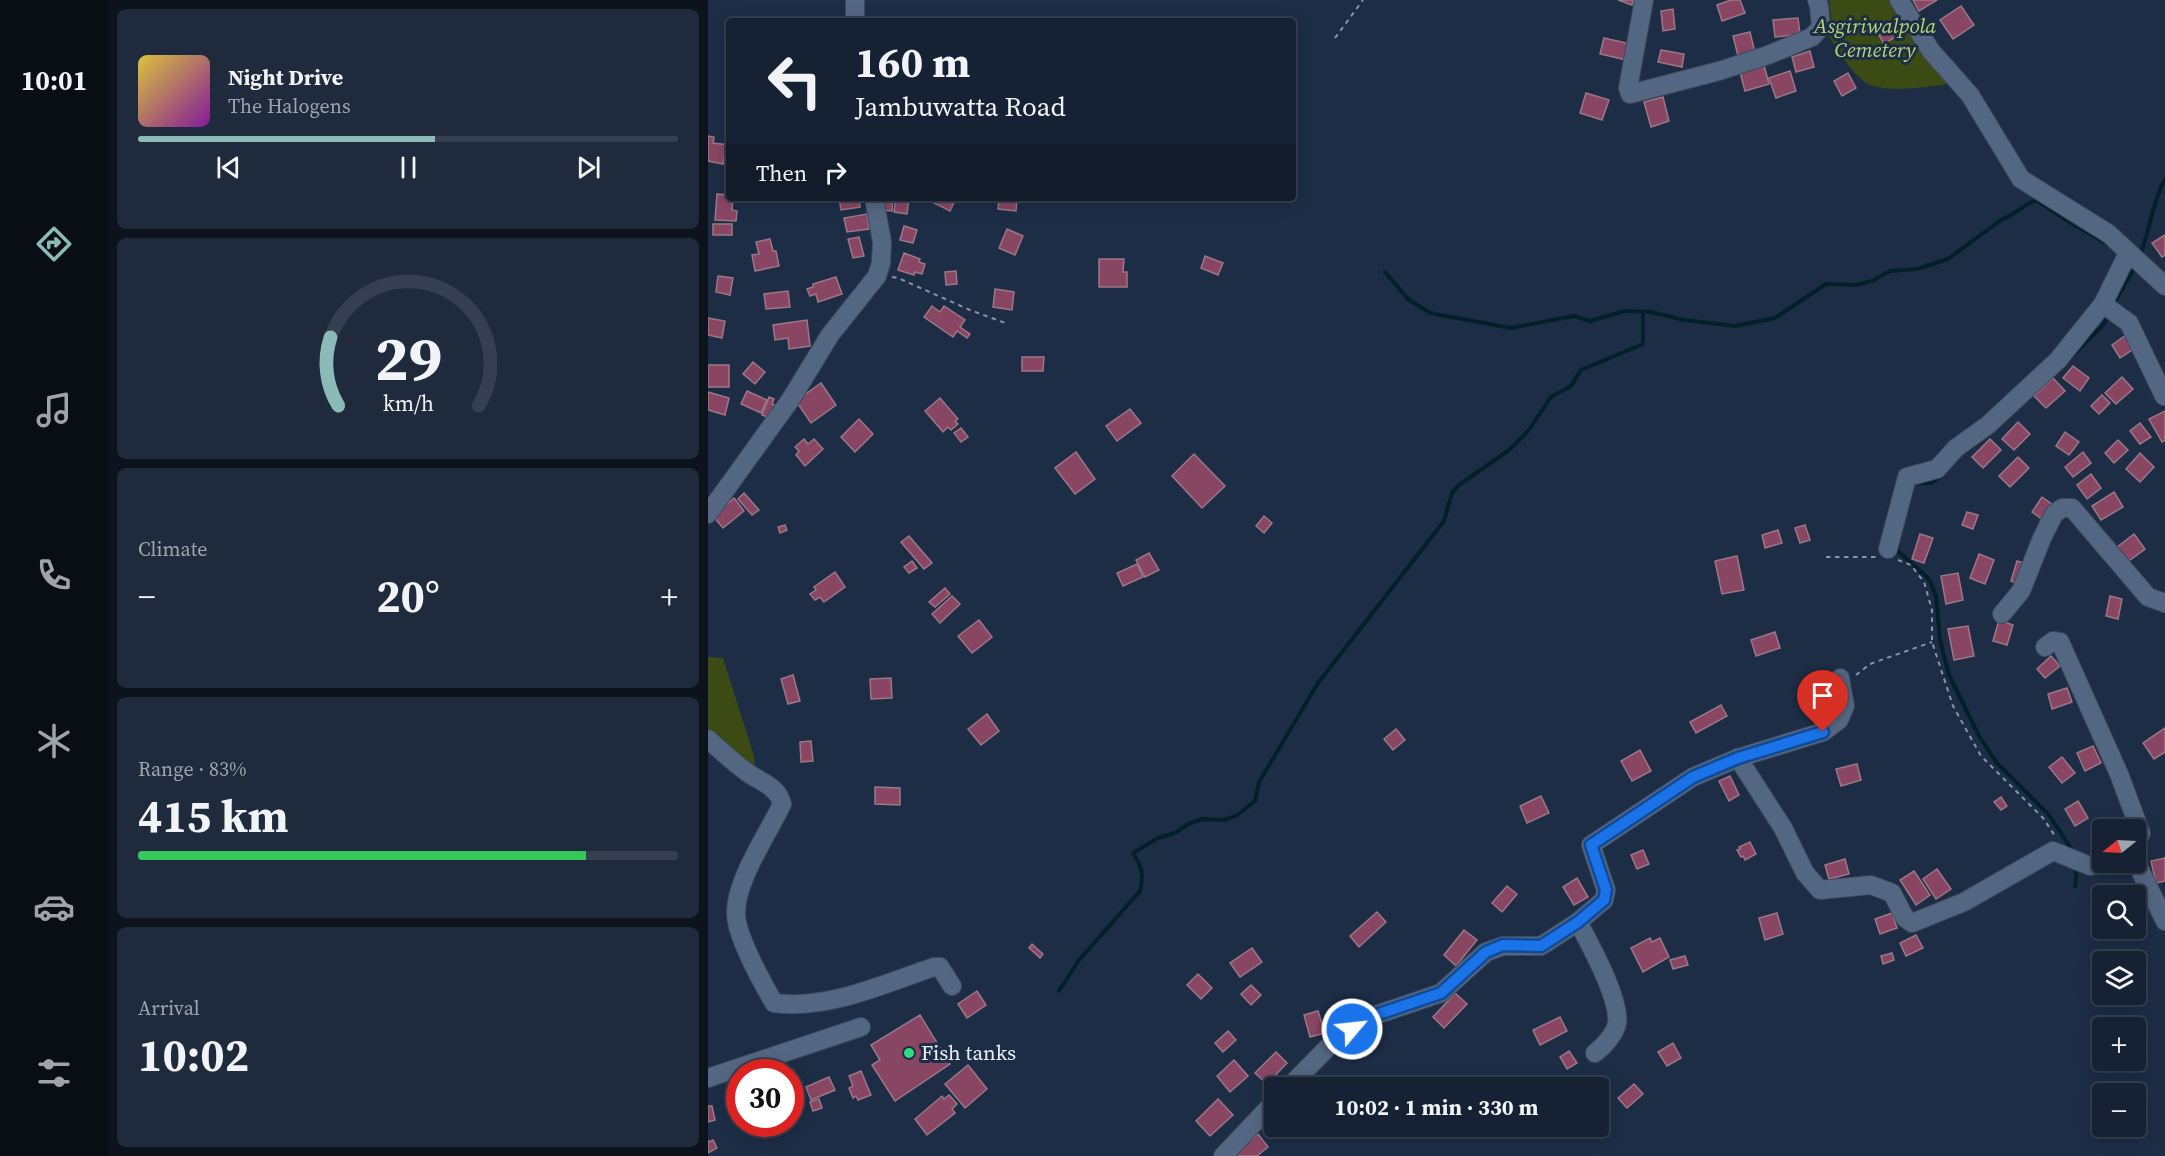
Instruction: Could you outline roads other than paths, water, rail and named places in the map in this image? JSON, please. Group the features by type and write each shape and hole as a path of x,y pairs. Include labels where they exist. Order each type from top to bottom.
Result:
{"street":[{"path":"855,0 855,18"},
{"path":"1644,0 1628,88 1630,94 1719,71 1812,37 1821,27 1817,0"},
{"path":"1899,0 1931,51 1970,95 2021,179 2109,234 2165,286"},
{"path":"708,514 785,408 830,335 878,276 882,242 875,201"},
{"path":"1888,552 1907,477 1936,469 1956,448 1988,425 2058,360 2103,304 2128,253"},
{"path":"2103,304 2129,323 2164,396"},
{"path":"2002,614 2021,591 2042,538 2054,514 2062,508 2072,508 2148,597 2165,603"},
{"path":"2045,647 2053,641 2060,642 2123,784 2136,819"},
{"path":"1299,1077 1336,1039 1367,1018 1441,993 1486,952 1503,945 1541,946 1578,922 1604,900 1606,890 1591,845 1693,777 1738,758 1823,732 1839,720 1845,706 1841,682"},
{"path":"708,739 746,772 771,787 780,797 782,804 746,874 738,897 736,912 737,924 760,981 774,1003 792,1005 825,1002 934,967 940,967 952,986"},
{"path":"1738,758 1783,828 1805,873 1820,890 1871,885 1892,893 1905,918 1912,922 1964,902 2054,851 2092,865"},
{"path":"2141,873 2165,921"},
{"path":"1578,922 1617,1008 1617,1025 1605,1045 1595,1053"},
{"path":"708,1078 861,1027"},
{"path":"1223,1156 1264,1113"}],"waterway":[{"path":"2140,255 2165,179"},
{"path":"1385,272 1408,299 1430,313 1511,328 1574,316 1590,321 1625,311 1651,312 1684,320 1735,326 1775,318 1826,284 1855,285 1872,281 1890,271 1917,269 1948,259 2001,220 2036,200 2109,245"},
{"path":"2113,305 2136,265"},
{"path":"1059,991 1079,960 1140,891 1141,871 1133,853 1158,838 1175,833 1188,824 1202,819 1224,820 1236,816 1255,801 1259,782 1318,683 1444,521 1452,493 1459,485 1509,450 1528,431 1551,397 1571,386 1581,370 1643,344 1643,312"},
{"path":"2070,358 2103,325 2109,315"},
{"path":"1915,483 1931,483 1941,476"},
{"path":"1898,544 1897,550 1929,579 1936,596 1940,640 1949,675 1979,736 1996,762 2049,815 2074,853"},
{"path":"2075,886 2077,866"}],"place":[{"name":"Fish tanks","path":"909,1053"}],"park label":[{"name":"Asgiriwalpola Cemetery","path":"1875,38"}]}
